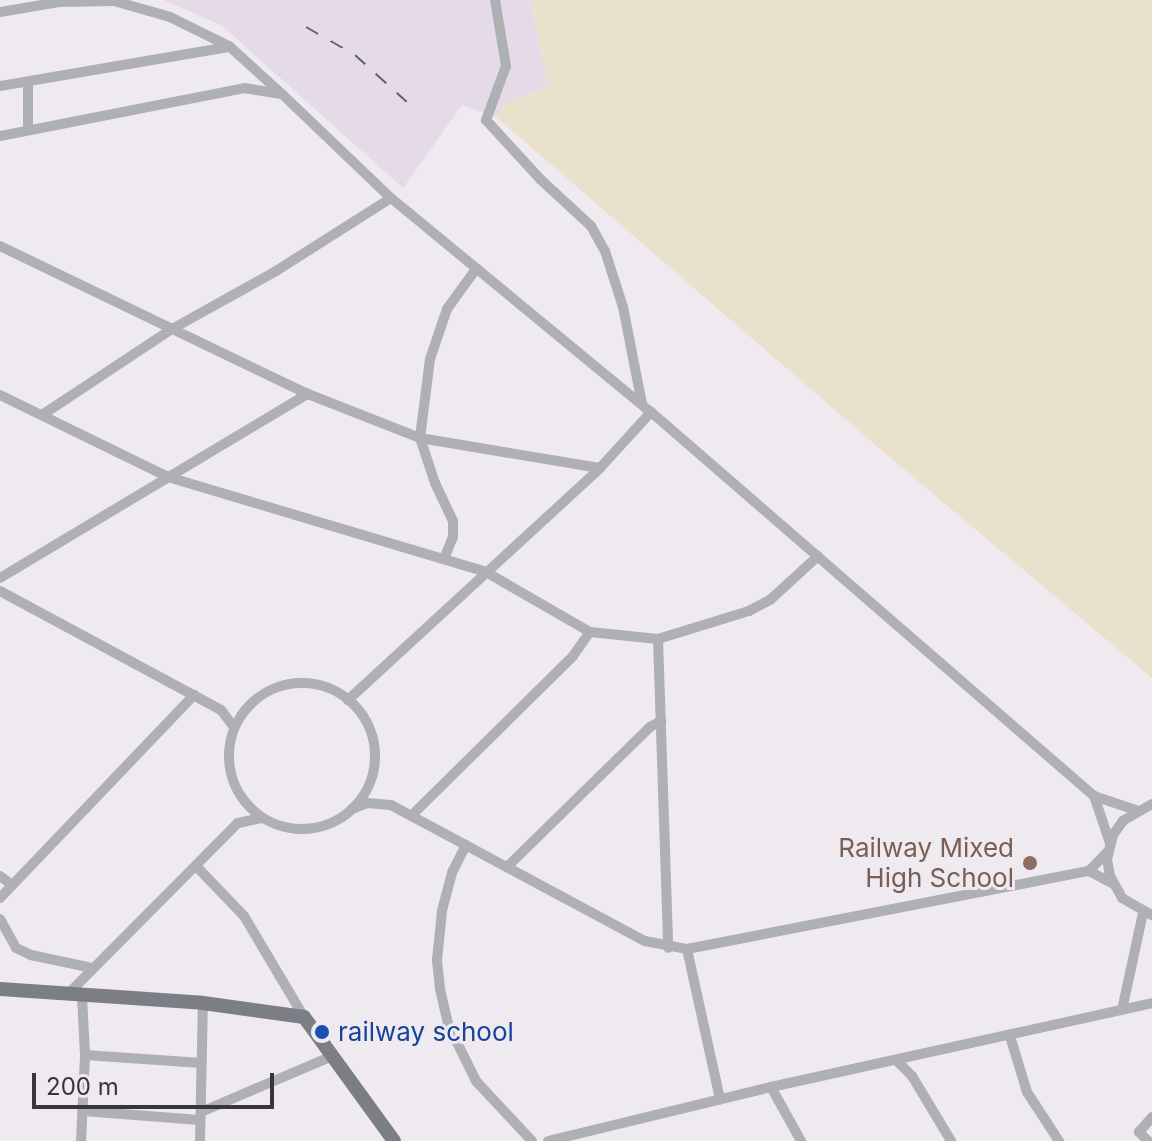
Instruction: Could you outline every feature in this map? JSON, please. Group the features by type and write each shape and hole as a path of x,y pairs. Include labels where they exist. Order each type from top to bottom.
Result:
{"main road":[{"path":"0,989 203,1003 304,1017 394,1141"}],"street":[{"path":"495,0 506,66 486,120 540,179 591,226 605,251 623,307 646,408"},
{"path":"0,12 60,2 114,1 170,17 229,46 391,198 646,408 1094,796 1136,810"},
{"path":"0,86 229,46"},
{"path":"28,82 28,130"},
{"path":"0,136 244,88 282,94"},
{"path":"42,415 172,329 276,271 391,198"},
{"path":"0,246 308,394 420,438 600,468"},
{"path":"444,559 453,537 453,521 435,483 420,438 430,359 447,309 476,269"},
{"path":"0,578 308,394"},
{"path":"0,395 168,477 486,572 590,632 658,639 749,611 770,600 818,556"},
{"path":"348,700 600,468 646,408"},
{"path":"0,591 221,710 234,727"},
{"path":"411,816 573,656 590,632"},
{"path":"658,639 668,948"},
{"path":"238,823 241,798 228,763 234,727 245,710 267,692 294,683 323,686 348,700 367,721 374,739 372,777 376,789 391,805 645,941 668,948 687,949 1089,871 1109,847 1123,821 1136,810 1152,804"},
{"path":"0,898 194,695"},
{"path":"221,710 245,710"},
{"path":"507,867 650,727 661,721"},
{"path":"352,809 372,777"},
{"path":"1094,796 1109,847 1113,884"},
{"path":"241,798 263,818 281,826 309,829 328,825 367,803 391,805"},
{"path":"81,1141 85,1055 75,994 92,968 238,823 250,818 263,818"},
{"path":"466,845 452,873 442,911 437,960 442,1001 456,1044 476,1081 532,1141"},
{"path":"196,866 244,916 304,1017"},
{"path":"1089,871 1113,884 1129,904 1148,914 1122,1010"},
{"path":"0,876 12,885"},
{"path":"0,919 16,948 31,955 92,968"},
{"path":"687,949 720,1099"},
{"path":"200,1141 203,1003"},
{"path":"548,1141 771,1087 1152,1003"},
{"path":"1010,1036 1027,1092 1059,1141"},
{"path":"85,1055 202,1063"},
{"path":"83,1111 200,1116 332,1056"},
{"path":"896,1060 912,1076 951,1141"},
{"path":"771,1087 801,1141"},
{"path":"1148,1141 1135,1137 1152,1117"}],"shaded area":[{"path":"164,0 530,0 548,87 508,101 496,117 462,105 403,188 221,25"},
{"path":"530,0 1152,0 1152,678 887,455 496,117 508,101 548,87"}],"railway":[{"path":"306,27 355,55 409,104"}],"place":[{"name":"Railway Mixed High School","path":"1030,863"},
{"name":"railway school","path":"322,1032"}]}
